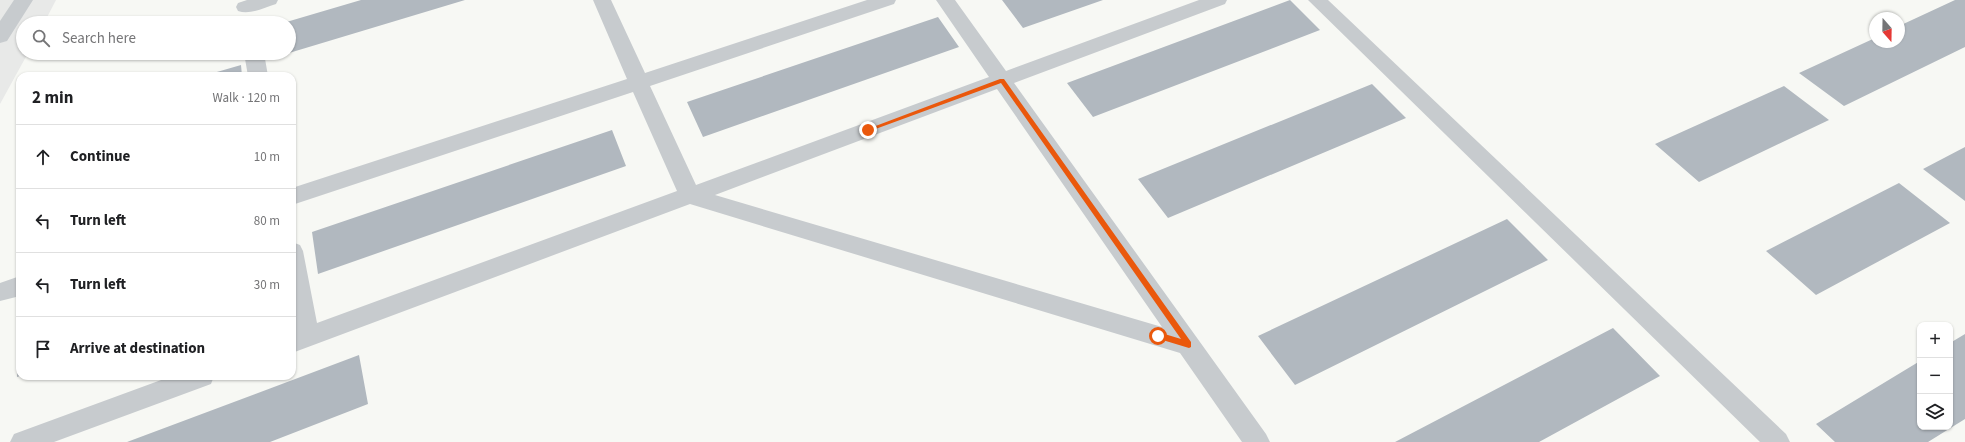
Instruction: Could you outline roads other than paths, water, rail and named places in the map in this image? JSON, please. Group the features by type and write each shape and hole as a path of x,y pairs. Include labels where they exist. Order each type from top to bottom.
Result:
{"street":[{"path":"0,5 24,0"},
{"path":"0,36 24,0"},
{"path":"246,10 270,0"},
{"path":"602,0 690,196 1189,344"},
{"path":"296,195 888,0"},
{"path":"944,0 1257,442"},
{"path":"296,296 300,340 1218,0"},
{"path":"1317,0 1777,442"},
{"path":"255,60 257,72"},
{"path":"23,442 191,380"}]}
